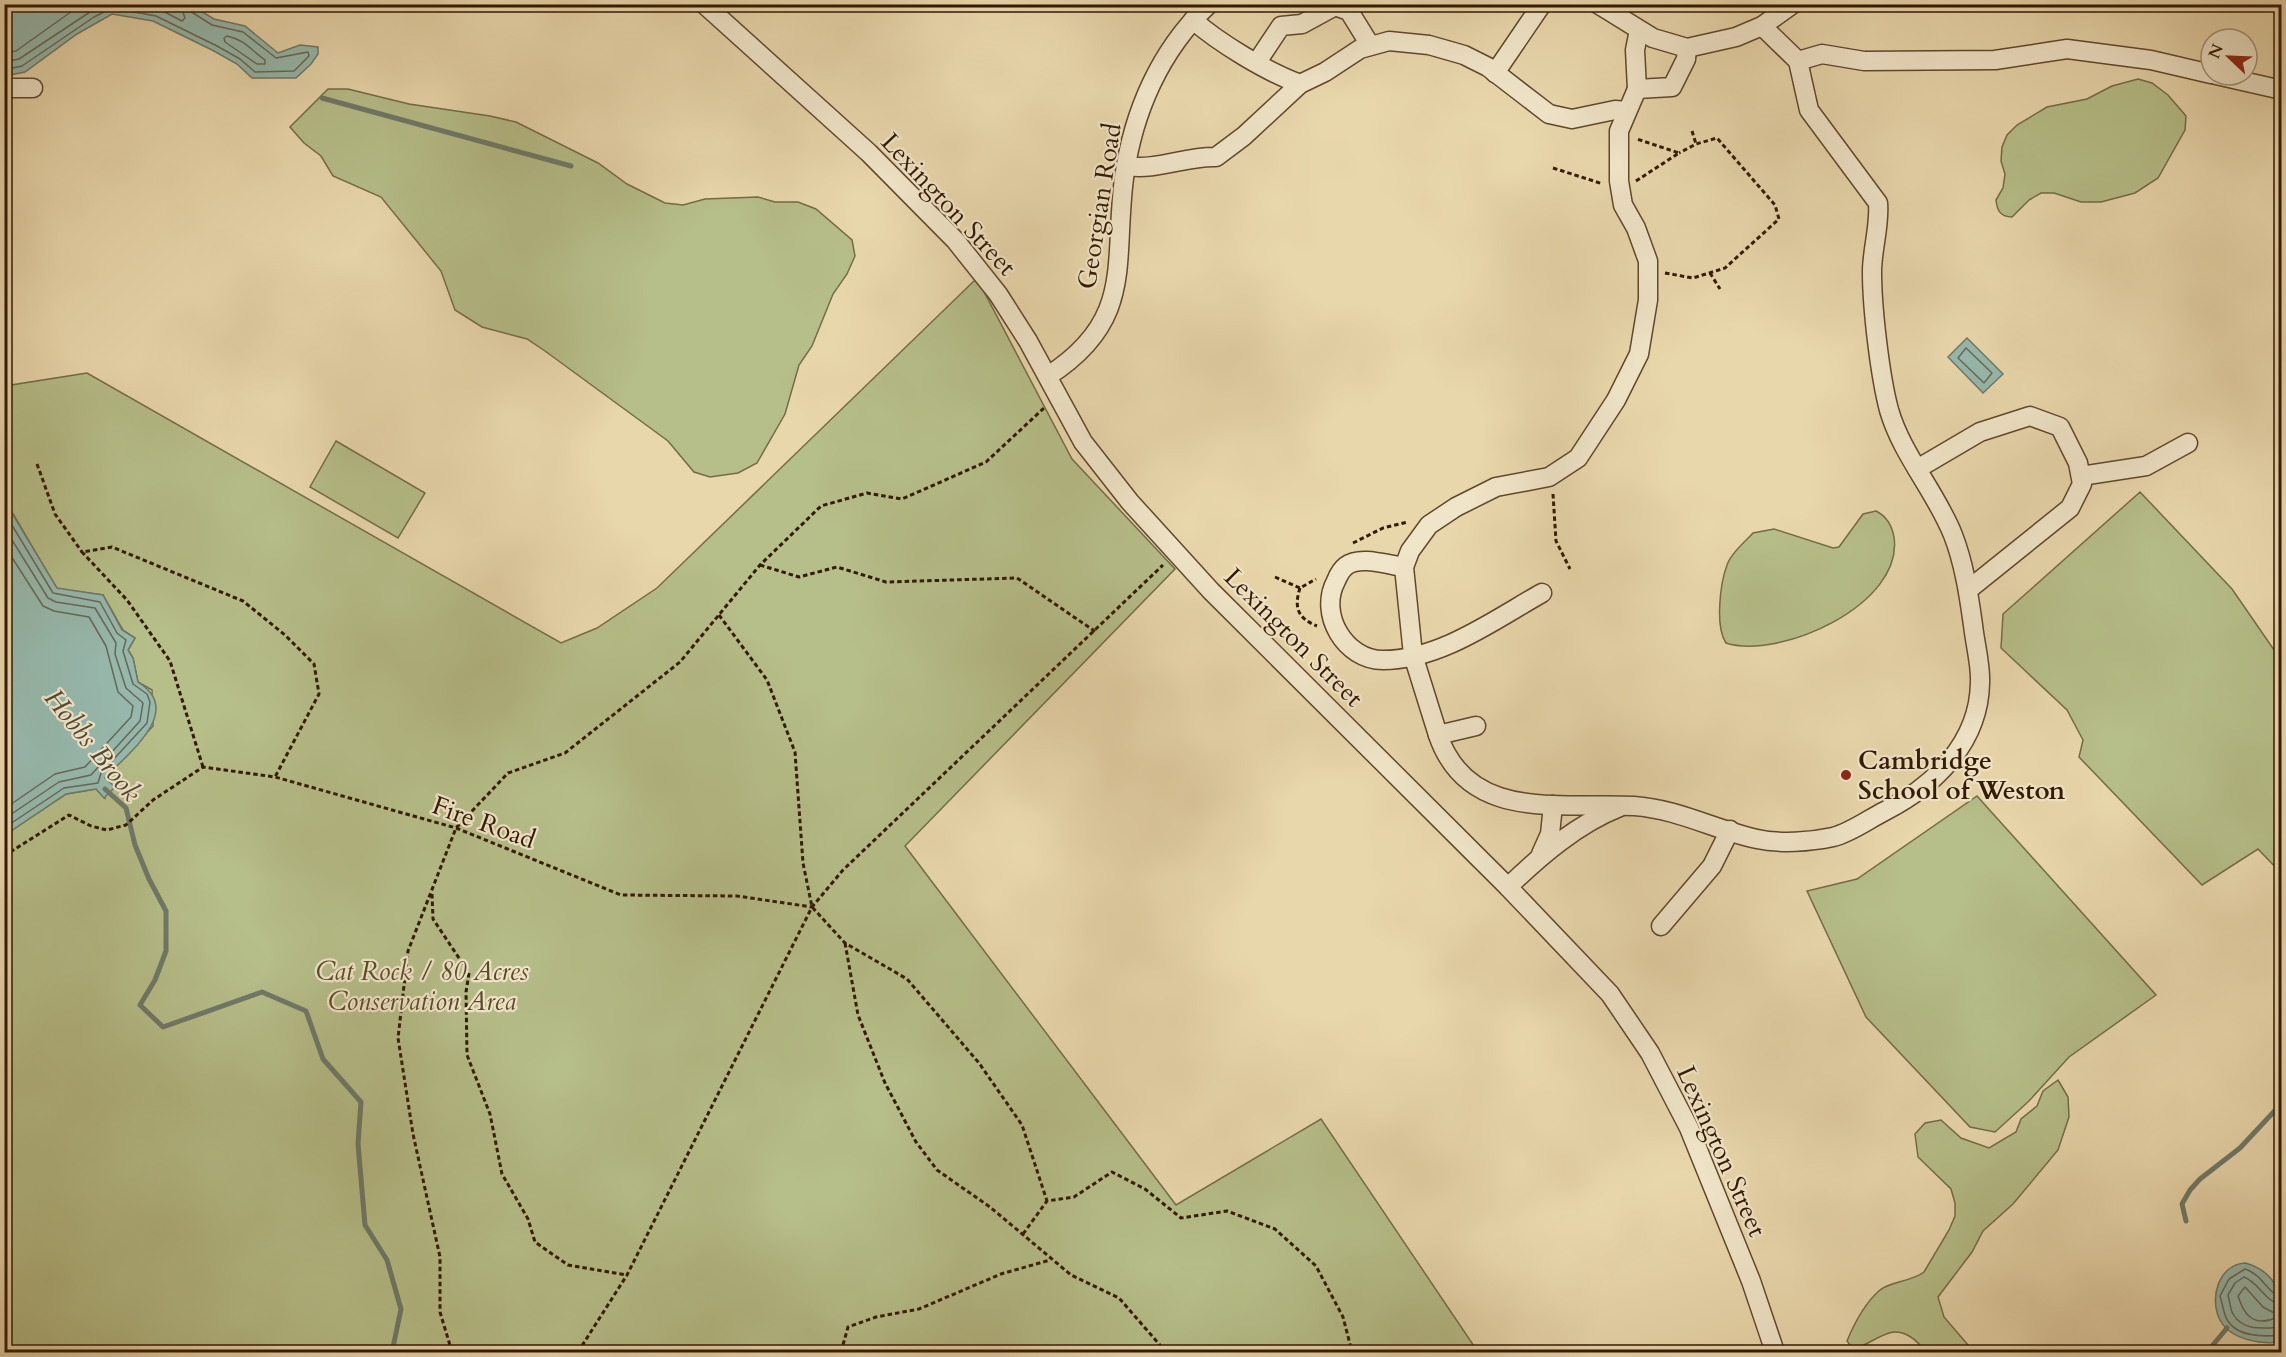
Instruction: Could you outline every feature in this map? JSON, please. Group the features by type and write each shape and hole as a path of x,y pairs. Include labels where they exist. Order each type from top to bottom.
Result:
{"street":[{"name":"Lexington Street","path":"704,4 848,134 942,226 998,294 1095,459 1176,553 1508,887 1610,994 1650,1053 1696,1143 1754,1290 1774,1353"},
{"name":"Georgian Road","path":"1048,376 1073,357 1090,338 1113,299 1119,270 1126,166 1137,119 1150,86 1168,53 1193,20 1209,4"},
{"path":"1495,73 1542,4"},
{"path":"1598,4 1639,30 1664,42 1687,48 1736,37 1762,26 1793,4"},
{"path":"1257,62 1279,28 1302,24 1338,6 1352,14 1370,45"},
{"path":"1193,20 1219,41 1299,84"},
{"path":"1639,30 1635,50 1637,89 1619,131 1619,181 1623,205 1636,228 1648,261 1648,300 1639,354 1616,400 1578,458 1549,477 1496,487 1456,507 1429,525 1410,551 1404,567 1413,655 1438,735 1452,767 1474,785 1510,801 1664,810 1774,841 1834,837 1913,796 1956,756 1970,732 1980,684 1968,590 1953,535 1917,470 1890,411 1880,354 1872,273 1878,203 1809,110 1798,61 1762,26"},
{"path":"1126,166 1149,168 1201,157 1216,157 1244,136 1299,84 1325,72 1370,45 1389,40 1446,48 1464,55 1495,73 1549,114 1572,119 1615,110 1628,111"},
{"path":"1637,89 1672,87 1686,59 1687,48"},
{"path":"1798,61 1822,54 1864,61 1995,60 2067,49 2151,60 2199,71"},
{"path":"2259,85 2282,90"},
{"path":"4,88 33,88"},
{"path":"1917,470 1980,432 2030,416 2060,427 2078,463 2082,484 2070,508 1968,590"},
{"path":"2080,476 2146,466 2188,443"},
{"path":"1404,567 1357,562 1346,566 1332,587 1329,598 1332,623 1353,649 1368,657 1383,660 1413,655 1451,644 1542,593"},
{"path":"1438,735 1476,726"},
{"path":"1538,859 1550,834 1553,805"},
{"path":"1508,887 1538,859 1595,820 1624,806"},
{"path":"1661,926 1712,866 1730,830"}],"path":[{"path":"1619,131 1679,153"},
{"path":"1692,131 1696,144"},
{"path":"1553,168 1622,190 1679,153 1696,144 1717,138 1775,205 1779,219 1725,268 1693,279 1648,270"},
{"path":"1710,273 1720,288"},
{"path":"452,1353 440,1312 440,1257 413,1134 398,1038 408,951 456,828 508,773 565,753 680,662 760,566 822,506 867,493 902,499 986,462 1058,395"},
{"path":"4,856 69,814 90,826 107,830 126,825 153,800 203,767 170,661 127,600 82,552 55,514 37,464"},
{"path":"1549,477 1554,494 1556,540 1570,569"},
{"path":"82,552 112,547 243,601 285,635 314,664 319,694 275,777"},
{"path":"578,1353 627,1275 812,907 843,870 1096,632 1176,553"},
{"path":"760,566 799,577 837,567 886,582 1017,578 1096,632"},
{"path":"1300,588 1296,607 1298,613 1316,626 1327,626 1332,623"},
{"path":"719,615 766,680 795,752 803,863 812,907 844,943 907,979 980,1062 1022,1125 1047,1201"},
{"name":"Fire Road","path":"203,767 275,777 456,828 621,895 737,896 812,907"},
{"path":"456,828 432,893 433,919 469,973 466,992 467,1055 490,1114 502,1174 528,1219 535,1242 568,1266 627,1275"},
{"path":"844,943 858,1015 885,1083 916,1142 937,1170 990,1207 1050,1260 1071,1275 1119,1298 1166,1353"},
{"path":"1023,1234 1047,1201 1074,1197 1112,1172 1145,1189 1181,1218 1227,1211 1275,1229 1316,1266 1343,1317 1352,1353"},
{"path":"841,1353 848,1327 876,1317 919,1309 1001,1274 1050,1260"}],"green space":[{"path":"2138,79 2152,83 2168,95 2186,116 2185,130 2158,178 2135,193 2101,202 2081,202 2054,193 2041,193 2029,200 2012,217 2000,213 1996,200 2003,188 2005,174 2001,161 2002,147 2007,135 2017,125 2047,107 2087,99 2112,86"},
{"path":"328,89 348,89 409,104 516,122 598,163 627,184 665,203 683,205 705,199 758,197 775,202 798,202 816,209 852,240 855,256 847,274 833,294 812,346 799,365 785,414 757,463 738,473 710,477 694,472 668,441 545,351 527,339 482,327 455,310 441,271 381,197 333,176 321,156 304,143 290,127"},
{"name":"Cat Rock / 80 Acres Conservation Area","path":"975,280 982,288 1072,459 1175,569 905,846 1176,1205 1321,1119 1478,1352 5,1352 4,835 66,794 96,789 105,798 104,778 153,726 152,690 138,682 133,658 128,650 135,638 123,630 103,595 57,589 5,500 5,386 87,373 561,643 597,628 657,588"},
{"path":"336,441 425,493 398,538 310,487"},
{"path":"2140,492 2232,589 2281,660 2281,873 2258,849 2202,885 2079,757 2083,740 2067,710 2001,648 2003,614"},
{"path":"1876,511 1886,519 1893,533 1892,562 1879,585 1859,605 1834,622 1805,635 1776,643 1749,646 1726,643 1720,616 1724,573 1732,556 1753,533 1774,529 1833,548 1839,547 1863,514"},
{"path":"1977,796 2156,995 2069,1057 2029,1101 1995,1132 1970,1127 1866,1017 1807,891 1857,879"},
{"path":"2058,1080 2068,1097 2069,1117 2058,1150 2013,1204 1983,1231 1972,1252 1938,1297 1944,1317 1974,1352 1924,1352 1910,1337 1894,1332 1853,1349 1847,1341 1870,1301 1885,1287 1924,1272 1955,1216 1955,1203 1951,1189 1918,1157 1915,1134 1925,1123 1941,1120 1961,1138 1989,1148 2016,1132 2021,1119 2037,1106 2043,1091"}],"water":[{"path":"4,5 191,5 214,19 245,26 278,53 300,45 318,47 318,54 296,78 252,78 237,64 153,21 112,14 77,34 25,72 5,76"},
{"path":"1967,338 2003,374 1983,393 1948,357"},
{"path":"4,500 57,588 103,595 122,630 135,638 128,650 133,658 138,682 151,693 156,706 154,719 148,732 105,778 115,787 104,798 96,789 66,794 5,835"},
{"path":"2245,1263 2268,1275 2278,1293 2281,1303 2281,1339 2276,1342 2243,1338 2232,1333 2220,1320 2215,1303 2218,1284 2228,1270"}],"waterway":[{"path":"322,98 571,166"},
{"name":"Hobbs Brook","path":"105,789 126,808 135,845 166,911 166,951 155,980 140,1005 163,1027 262,992 306,1011 323,1059 361,1102 358,1144 365,1225 387,1260 401,1309 392,1352"},
{"path":"2186,1221 2182,1204 2190,1190 2200,1179 2240,1148 2282,1103"},
{"path":"2207,1352 2227,1328"}],"place":[{"name":"Cambridge School of Weston","path":"1846,775"}]}
